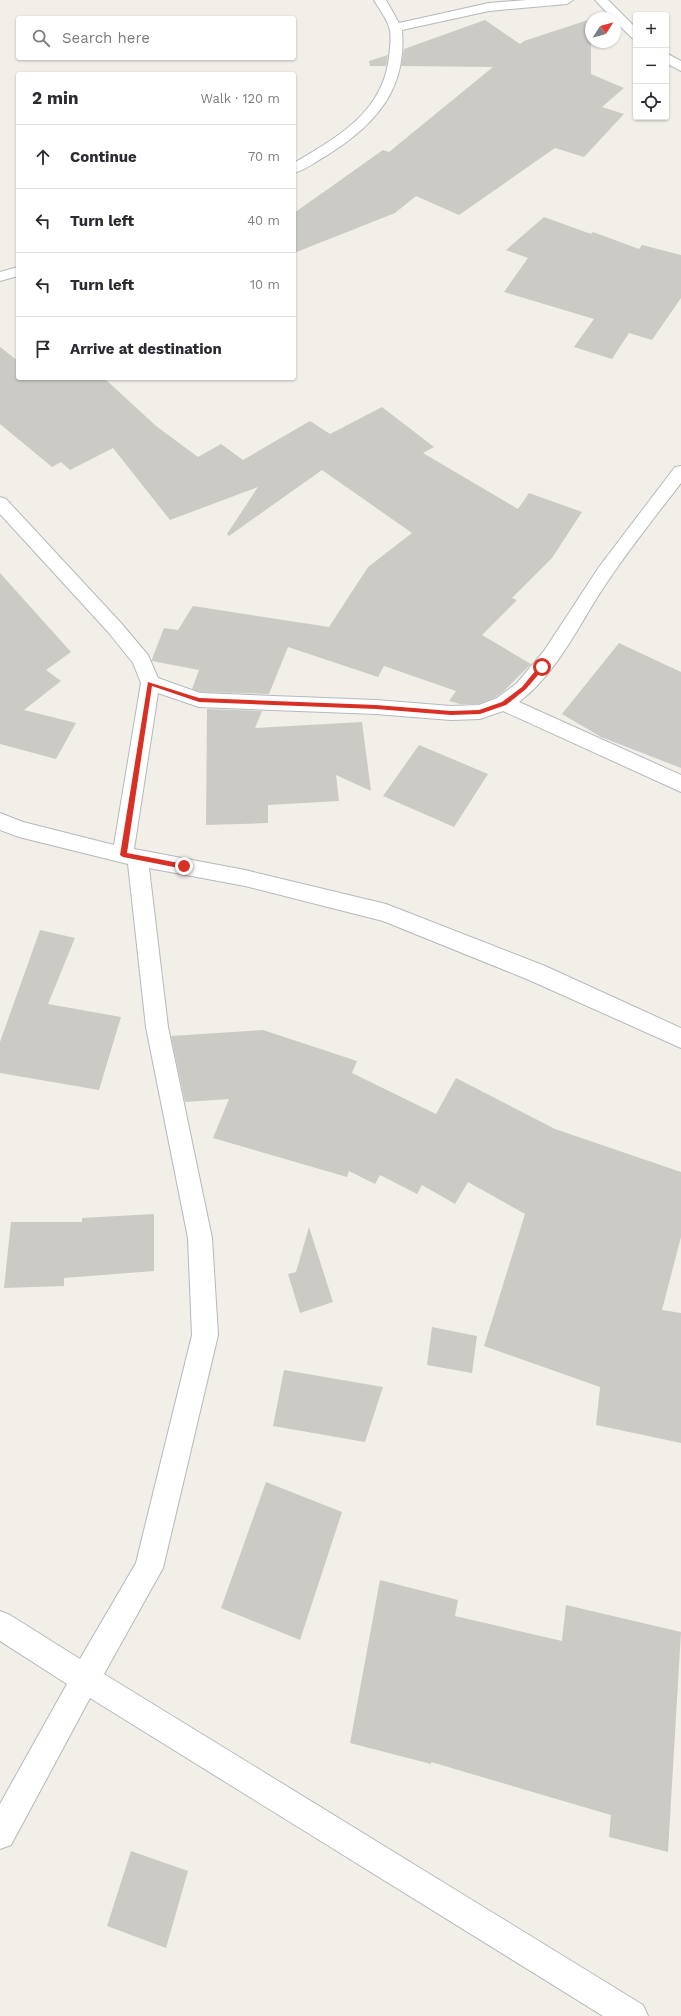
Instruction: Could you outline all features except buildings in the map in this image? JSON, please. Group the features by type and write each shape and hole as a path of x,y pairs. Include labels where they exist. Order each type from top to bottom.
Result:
{"street":[{"path":"296,168 327,150 366,121 388,89 396,68 395,28 380,0"},
{"path":"395,28 489,7 567,0"},
{"path":"601,0 633,32"},
{"path":"454,1 489,7"},
{"path":"669,59 681,67"},
{"path":"0,277 16,272"},
{"path":"150,684 199,700 376,707 451,713 480,712 504,703 524,688 551,656 605,571 681,471"},
{"path":"0,503 115,628 141,660 150,684 130,856 157,1027 200,1238 205,1335 149,1568 85,1679 0,1834"},
{"path":"504,703 681,784"},
{"path":"0,821 19,829 130,856 246,878 386,913 537,973 681,1038"},
{"path":"0,1625 85,1679 531,1952 632,2016"}],"route":[{"path":"184,866 123,855 150,684 199,700 376,707 451,713 480,712 504,703 524,688 542,667"}]}
